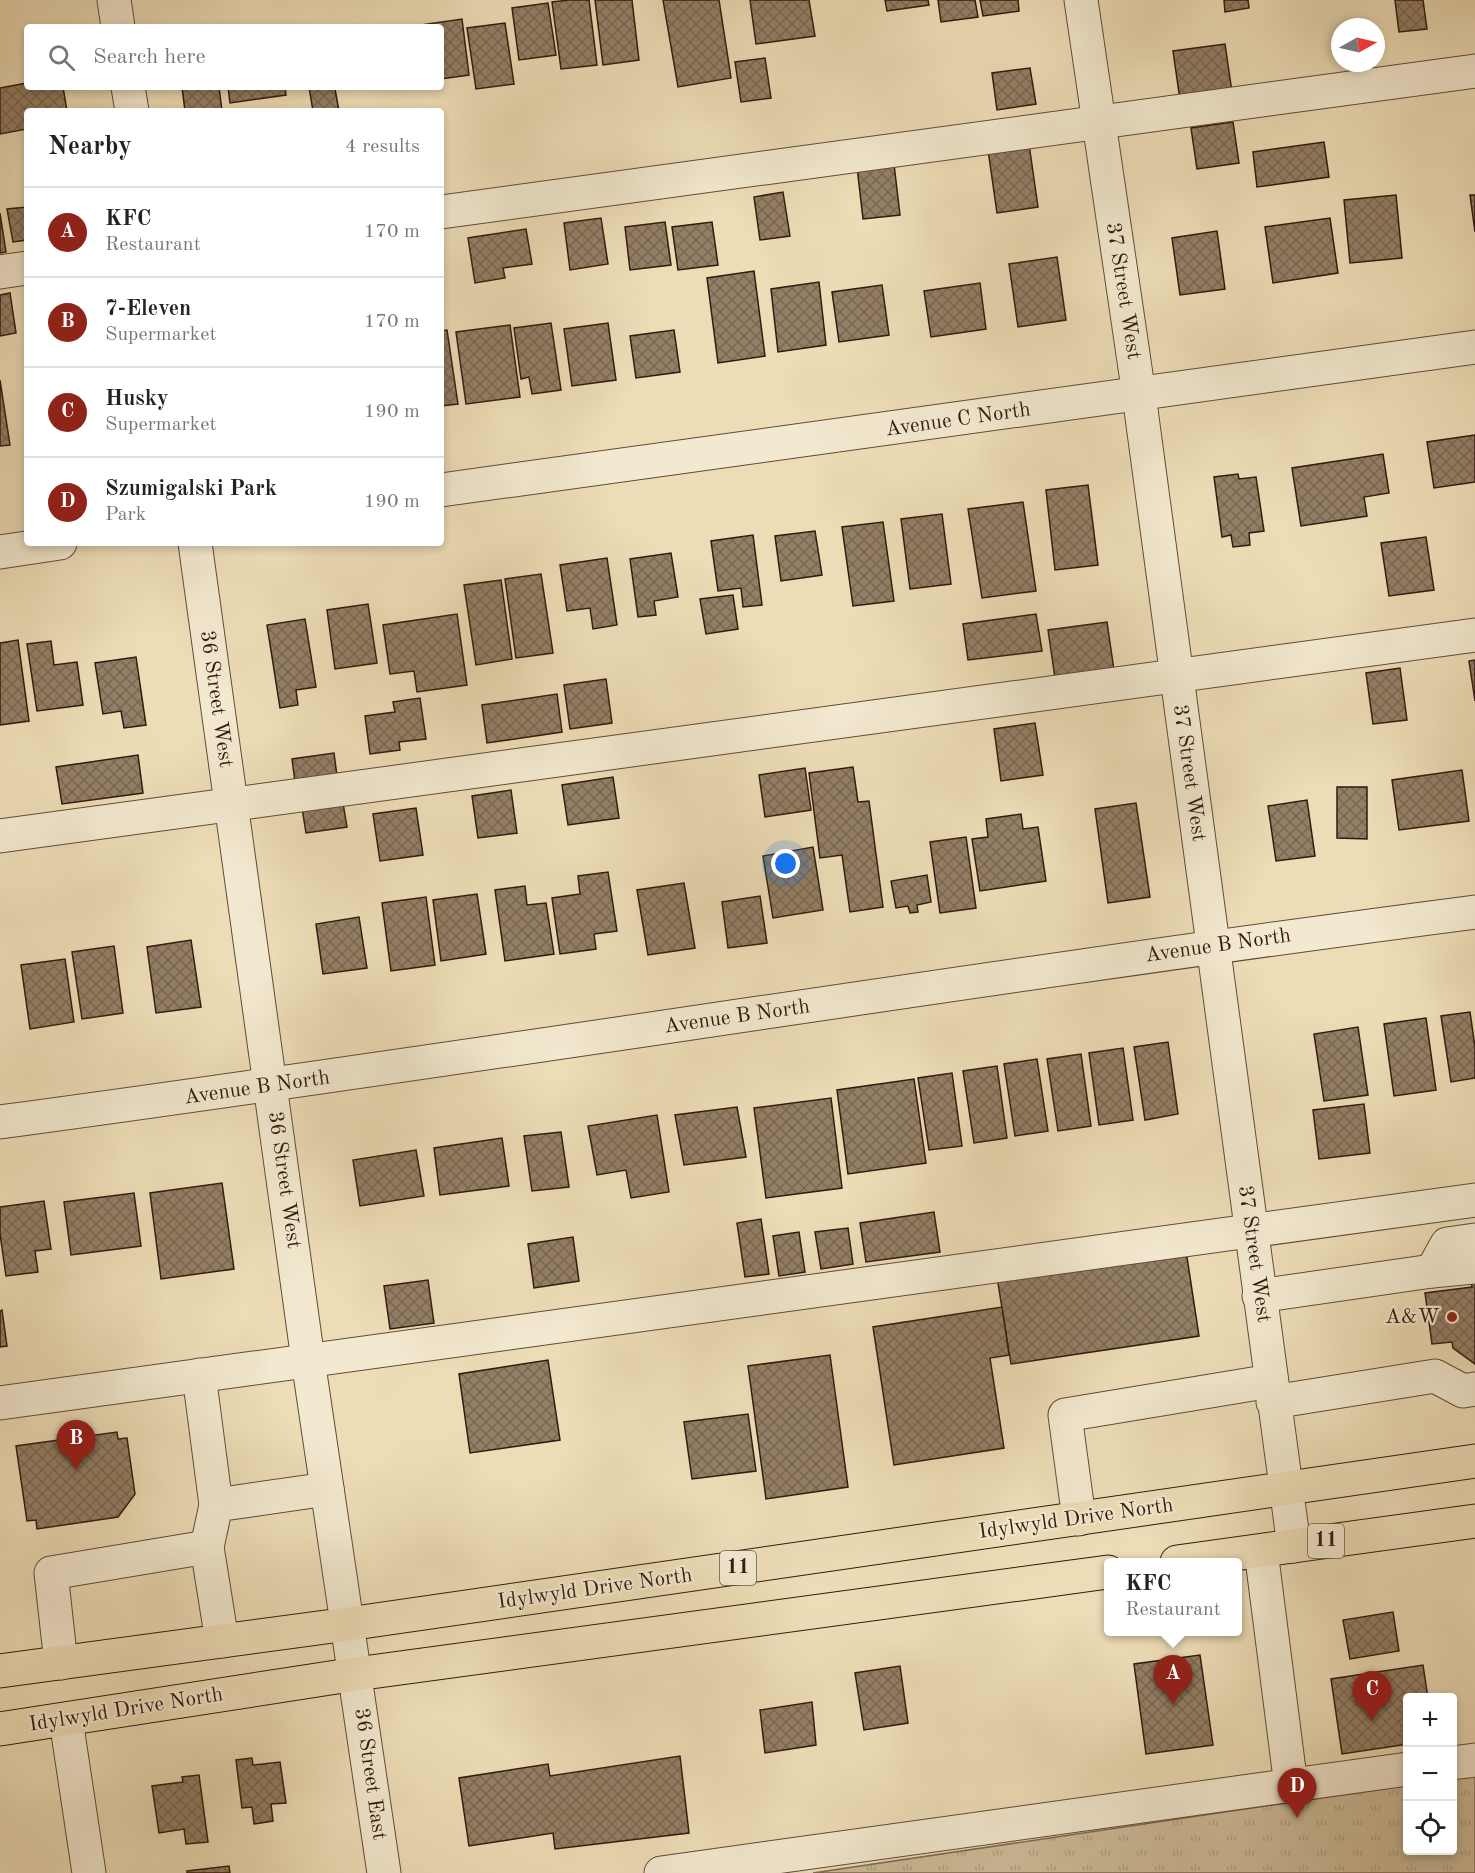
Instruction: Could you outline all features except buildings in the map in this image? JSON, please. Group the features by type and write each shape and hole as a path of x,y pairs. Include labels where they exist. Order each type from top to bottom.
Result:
{"main road":[{"name":"Idylwyld Drive North","path":"0,1671 348,1624 1475,1461"},
{"name":"11","path":"1213,1558 1475,1521"},
{"name":"Idylwyld Drive North","path":"0,1729 356,1674 1104,1573"}],"street":[{"path":"114,0 118,24"},
{"name":"37 Street West","path":"1081,0 1139,395 1294,1546"},
{"path":"444,212 1475,71"},
{"path":"128,90 132,108"},
{"path":"0,272 24,268"},
{"name":"Avenue C North","path":"444,490 1475,347"},
{"path":"0,552 40,546"},
{"name":"36 Street West","path":"195,546 272,1086 308,1360 356,1674"},
{"path":"0,836 1475,635"},
{"name":"Avenue B North","path":"0,1122 272,1086 1212,946 1475,912"},
{"path":"0,1403 1475,1200"},
{"path":"1432,1271 1447,1244 1475,1240"},
{"path":"1259,1296 1475,1267"},
{"path":"199,1375 216,1505 207,1547 222,1641"},
{"path":"1079,1519 1065,1415 1272,1391 1435,1376 1464,1391 1475,1389"},
{"path":"216,1505 327,1489"},
{"path":"61,1663 51,1573 207,1547"},
{"path":"1261,1551 1291,1786"},
{"name":"36 Street East","path":"356,1674 384,1873"},
{"path":"66,1720 89,1873"},
{"path":"1457,1762 1475,1760"},
{"path":"661,1873 1403,1770"}],"green space":[{"path":"1475,1775 1475,1873 813,1873 1403,1786 1403,1855 1457,1855 1457,1777"}],"place":[{"name":"A&W","path":"1452,1317"},
{"name":"7-Eleven","path":"76,1470"},
{"name":"KFC","path":"1173,1705"},
{"name":"Husky","path":"1372,1721"},
{"name":"Szumigalski Park","path":"1297,1818"}]}
